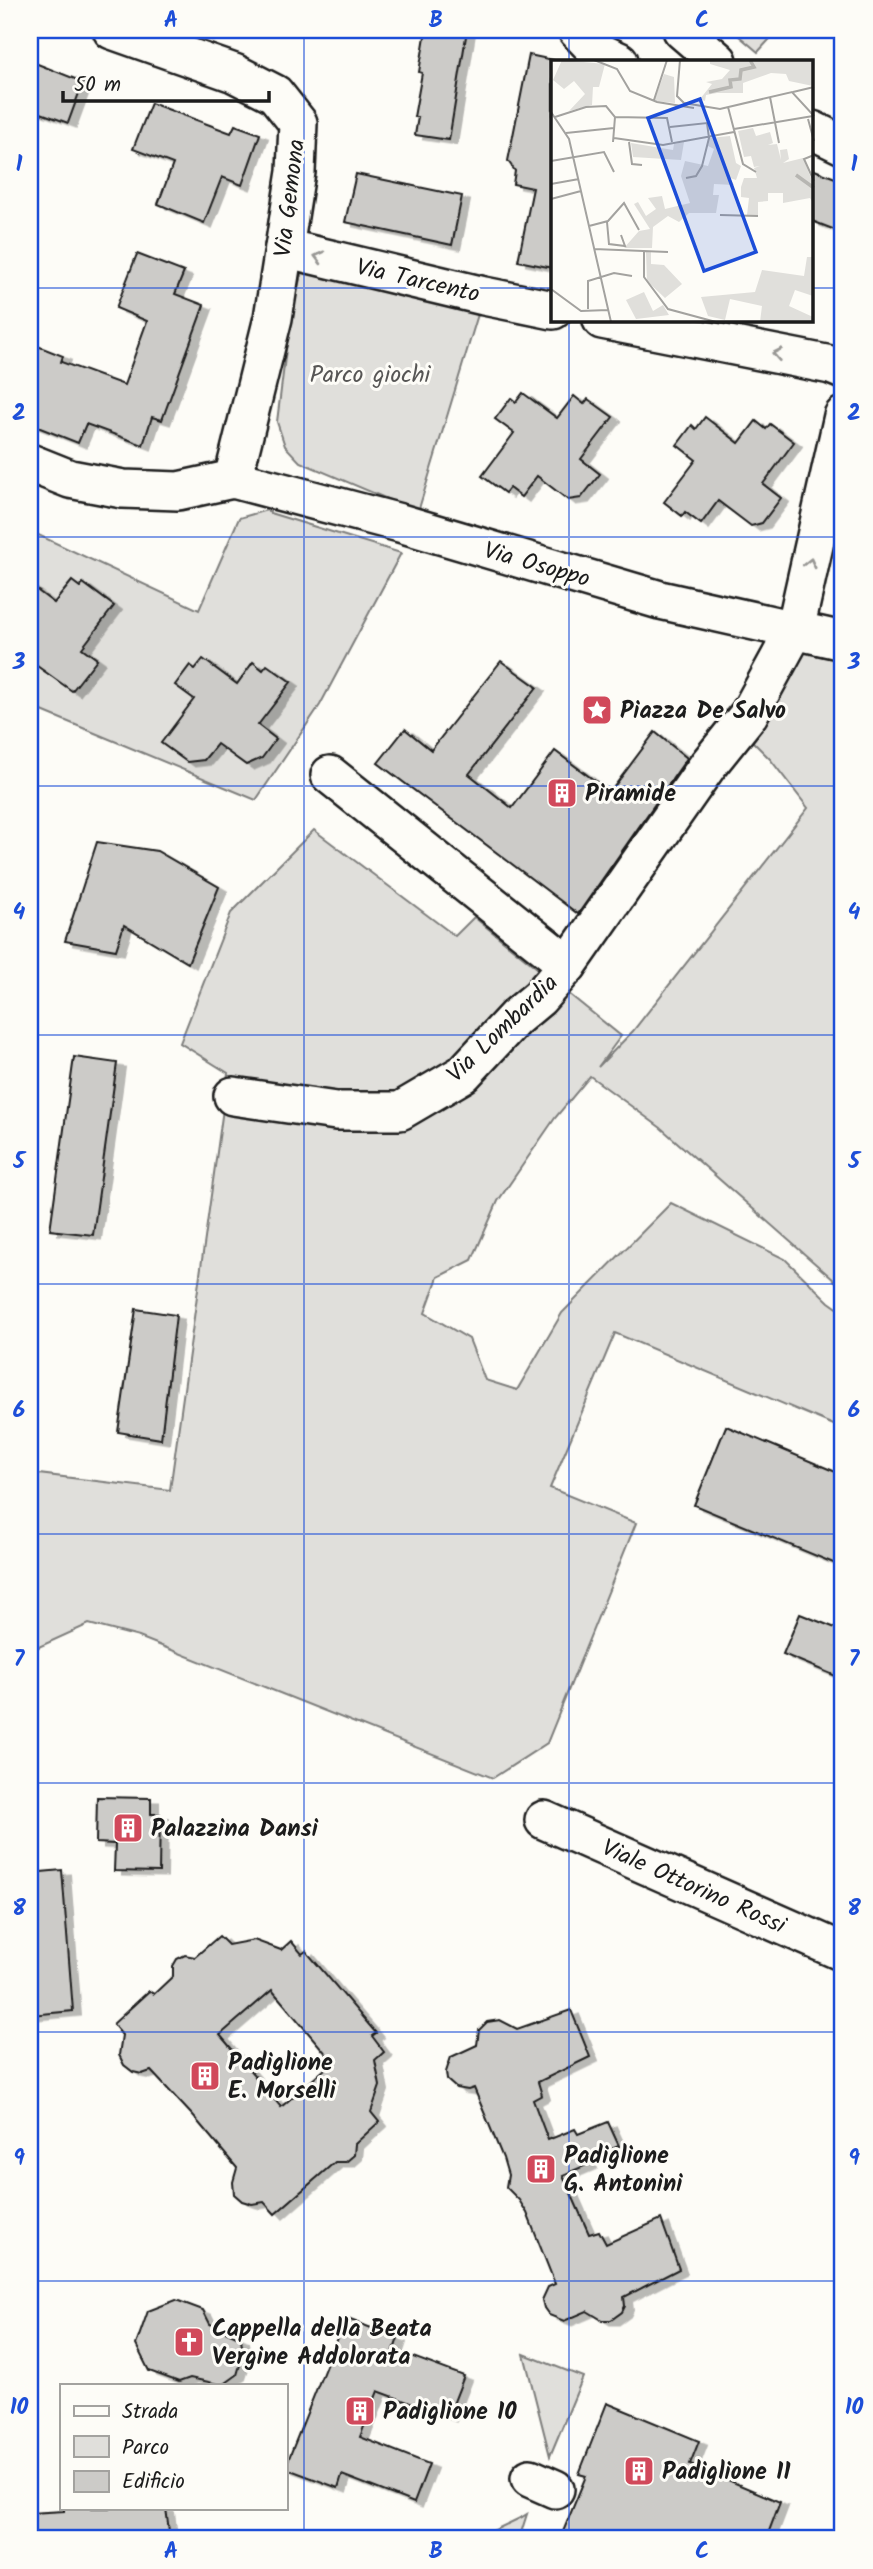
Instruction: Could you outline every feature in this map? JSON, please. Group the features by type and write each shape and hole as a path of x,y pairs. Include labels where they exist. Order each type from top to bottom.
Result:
{"street":[{"name":"Via Gemona","path":"112,30 233,74 275,94 298,123 296,172 273,318 233,479"},
{"path":"577,30 597,51 618,60"},
{"path":"682,30 717,60"},
{"path":"814,131 843,145"},
{"name":"Via Tarcento","path":"284,248 551,310"},
{"path":"612,322 831,365 843,370"},
{"path":"795,630 843,416"},
{"path":"30,463 70,479 123,489 178,491 233,479"},
{"name":"Via Osoppo","path":"233,479 400,523 660,600 843,641"},
{"name":"Via Lombardia","path":"233,1096 336,1111 401,1111 463,1074 568,965 708,765 749,714 795,630"},
{"name":"Via Lombardia","path":"330,775 568,965"},
{"name":"Viale Ottorino Rossi","path":"544,1819 843,1952"}],"green space":[{"path":"732,30 778,30 758,52"},
{"name":"Parco giochi","path":"302,272 324,273 479,311 418,512 300,462 285,446 277,422 290,317"},
{"path":"267,510 401,553 320,705 256,800 30,706 30,531 199,610 239,518"},
{"path":"795,630 843,641 843,1288 661,1128 590,1076 555,1118 498,1201 472,1260 438,1277 425,1313 469,1339 485,1380 517,1390 562,1313 671,1203 785,1259 843,1312 843,1429 615,1333 550,1488 636,1523 547,1743 493,1778 139,1637 89,1624 30,1651 30,1473 170,1490 228,1073 180,1043 231,913 314,830 455,936 474,917 621,1036 598,1067 633,1031 808,808 770,759 745,734"},
{"path":"524,2354 583,2377 550,2456"},
{"path":"527,2514 519,2539 476,2539 522,2517"}],"building":[{"path":"426,30 467,30 449,140 415,135 418,117 414,117"},
{"path":"529,55 553,60 551,268 518,261 533,188 513,184 515,171 508,161"},
{"path":"30,61 83,82 68,123 30,109"},
{"path":"151,103 231,133 235,125 260,134 242,185 222,177 204,223 158,204 173,164 133,149"},
{"path":"814,170 843,181 843,233 814,222"},
{"path":"356,174 462,196 452,245 345,222"},
{"path":"137,254 184,272 175,294 204,305 162,420 152,417 143,445 86,424 78,443 30,424 30,343 63,356 61,362 124,385 147,321 116,308"},
{"path":"523,393 557,418 574,396 584,404 588,399 613,417 581,459 600,474 581,498 568,500 537,476 521,497 509,488 505,493 482,476 514,433 495,419 511,398 516,402"},
{"path":"705,417 739,443 756,421 766,429 770,424 794,442 763,484 781,498 762,523 751,526 718,501 701,524 685,512 682,516 664,502 696,460 677,445 692,425 696,429"},
{"path":"72,581 80,587 83,583 114,606 82,648 97,659 72,691 30,661 30,585 54,603"},
{"path":"203,659 237,684 253,662 263,670 267,665 291,682 258,725 276,739 262,758 246,765 217,744 204,760 187,762 161,743 194,699 175,685 190,665 195,669"},
{"path":"501,661 537,687 469,774 512,808 555,751 610,792 655,732 687,758 578,914 378,763 405,729 431,750"},
{"path":"97,842 157,851 219,887 188,963 124,925 116,950 65,941"},
{"path":"74,1057 117,1063 93,1235 50,1230"},
{"path":"136,1309 176,1315 161,1439 118,1432"},
{"path":"726,1426 843,1475 843,1567 694,1505"},
{"path":"800,1614 843,1631 843,1679 783,1654"},
{"name":"Palazzina Dansi","path":"97,1797 151,1798 151,1814 160,1814 159,1872 114,1871 115,1844 96,1843"},
{"path":"62,1870 73,2011 31,2015 30,1873"},
{"name":"Padiglione E. Morselli","path":"219,1936 228,1945 254,1940 281,1950 291,1941 302,1954 306,1951 376,2033 372,2036 384,2052 375,2060 380,2086 371,2112 379,2122 355,2144 354,2155 346,2162 335,2162 275,2214 264,2202 252,2204 242,2201 234,2194 233,2182 237,2168 151,2071 142,2074 133,2072 124,2065 119,2055 122,2035 113,2024 149,1991 154,1994 173,1976 173,1966 177,1959 185,1955 195,1957","holes":["272,1990 333,2062 281,2107 220,2035"]},
{"name":"Padiglione G. Antonini","path":"571,2010 590,2057 538,2082 542,2095 533,2100 548,2140 575,2129 578,2134 608,2122 619,2146 587,2159 589,2164 563,2175 589,2234 599,2231 606,2244 661,2219 679,2269 624,2297 625,2306 622,2312 611,2320 602,2320 587,2311 564,2321 549,2315 544,2308 542,2300 548,2287 555,2284 527,2213 506,2187 508,2175 503,2158 474,2088 456,2088 447,2080 446,2072 451,2057 477,2045 479,2030 487,2022 500,2020 517,2029"},
{"name":"Cappella della Beata Vergine Addolorata","path":"176,2300 203,2310 210,2324 241,2338 243,2355 237,2375 224,2384 218,2384 190,2378 179,2382 149,2371 136,2345 148,2311"},
{"name":"Padiglione 10","path":"345,2318 398,2338 394,2350 464,2376 448,2417 378,2391 360,2437 429,2464 414,2503 342,2475 338,2488 287,2469"},
{"name":"Padiglione 11","path":"607,2403 699,2441 690,2464 780,2502 766,2539 560,2539 586,2476 579,2474"},
{"path":"166,2510 170,2539 30,2539 30,2513"}],"place":[{"name":"Piazza De Salvo","path":"597,710"},
{"name":"Piramide","path":"562,793"},
{"name":"Palazzina Dansi","path":"128,1828"},
{"name":"Padiglione E. Morselli","path":"205,2076"},
{"name":"Padiglione G. Antonini","path":"541,2169"},
{"name":"Cappella della Beata Vergine Addolorata","path":"189,2342"},
{"name":"Padiglione 10","path":"360,2411"},
{"name":"Padiglione 11","path":"639,2471"}]}
